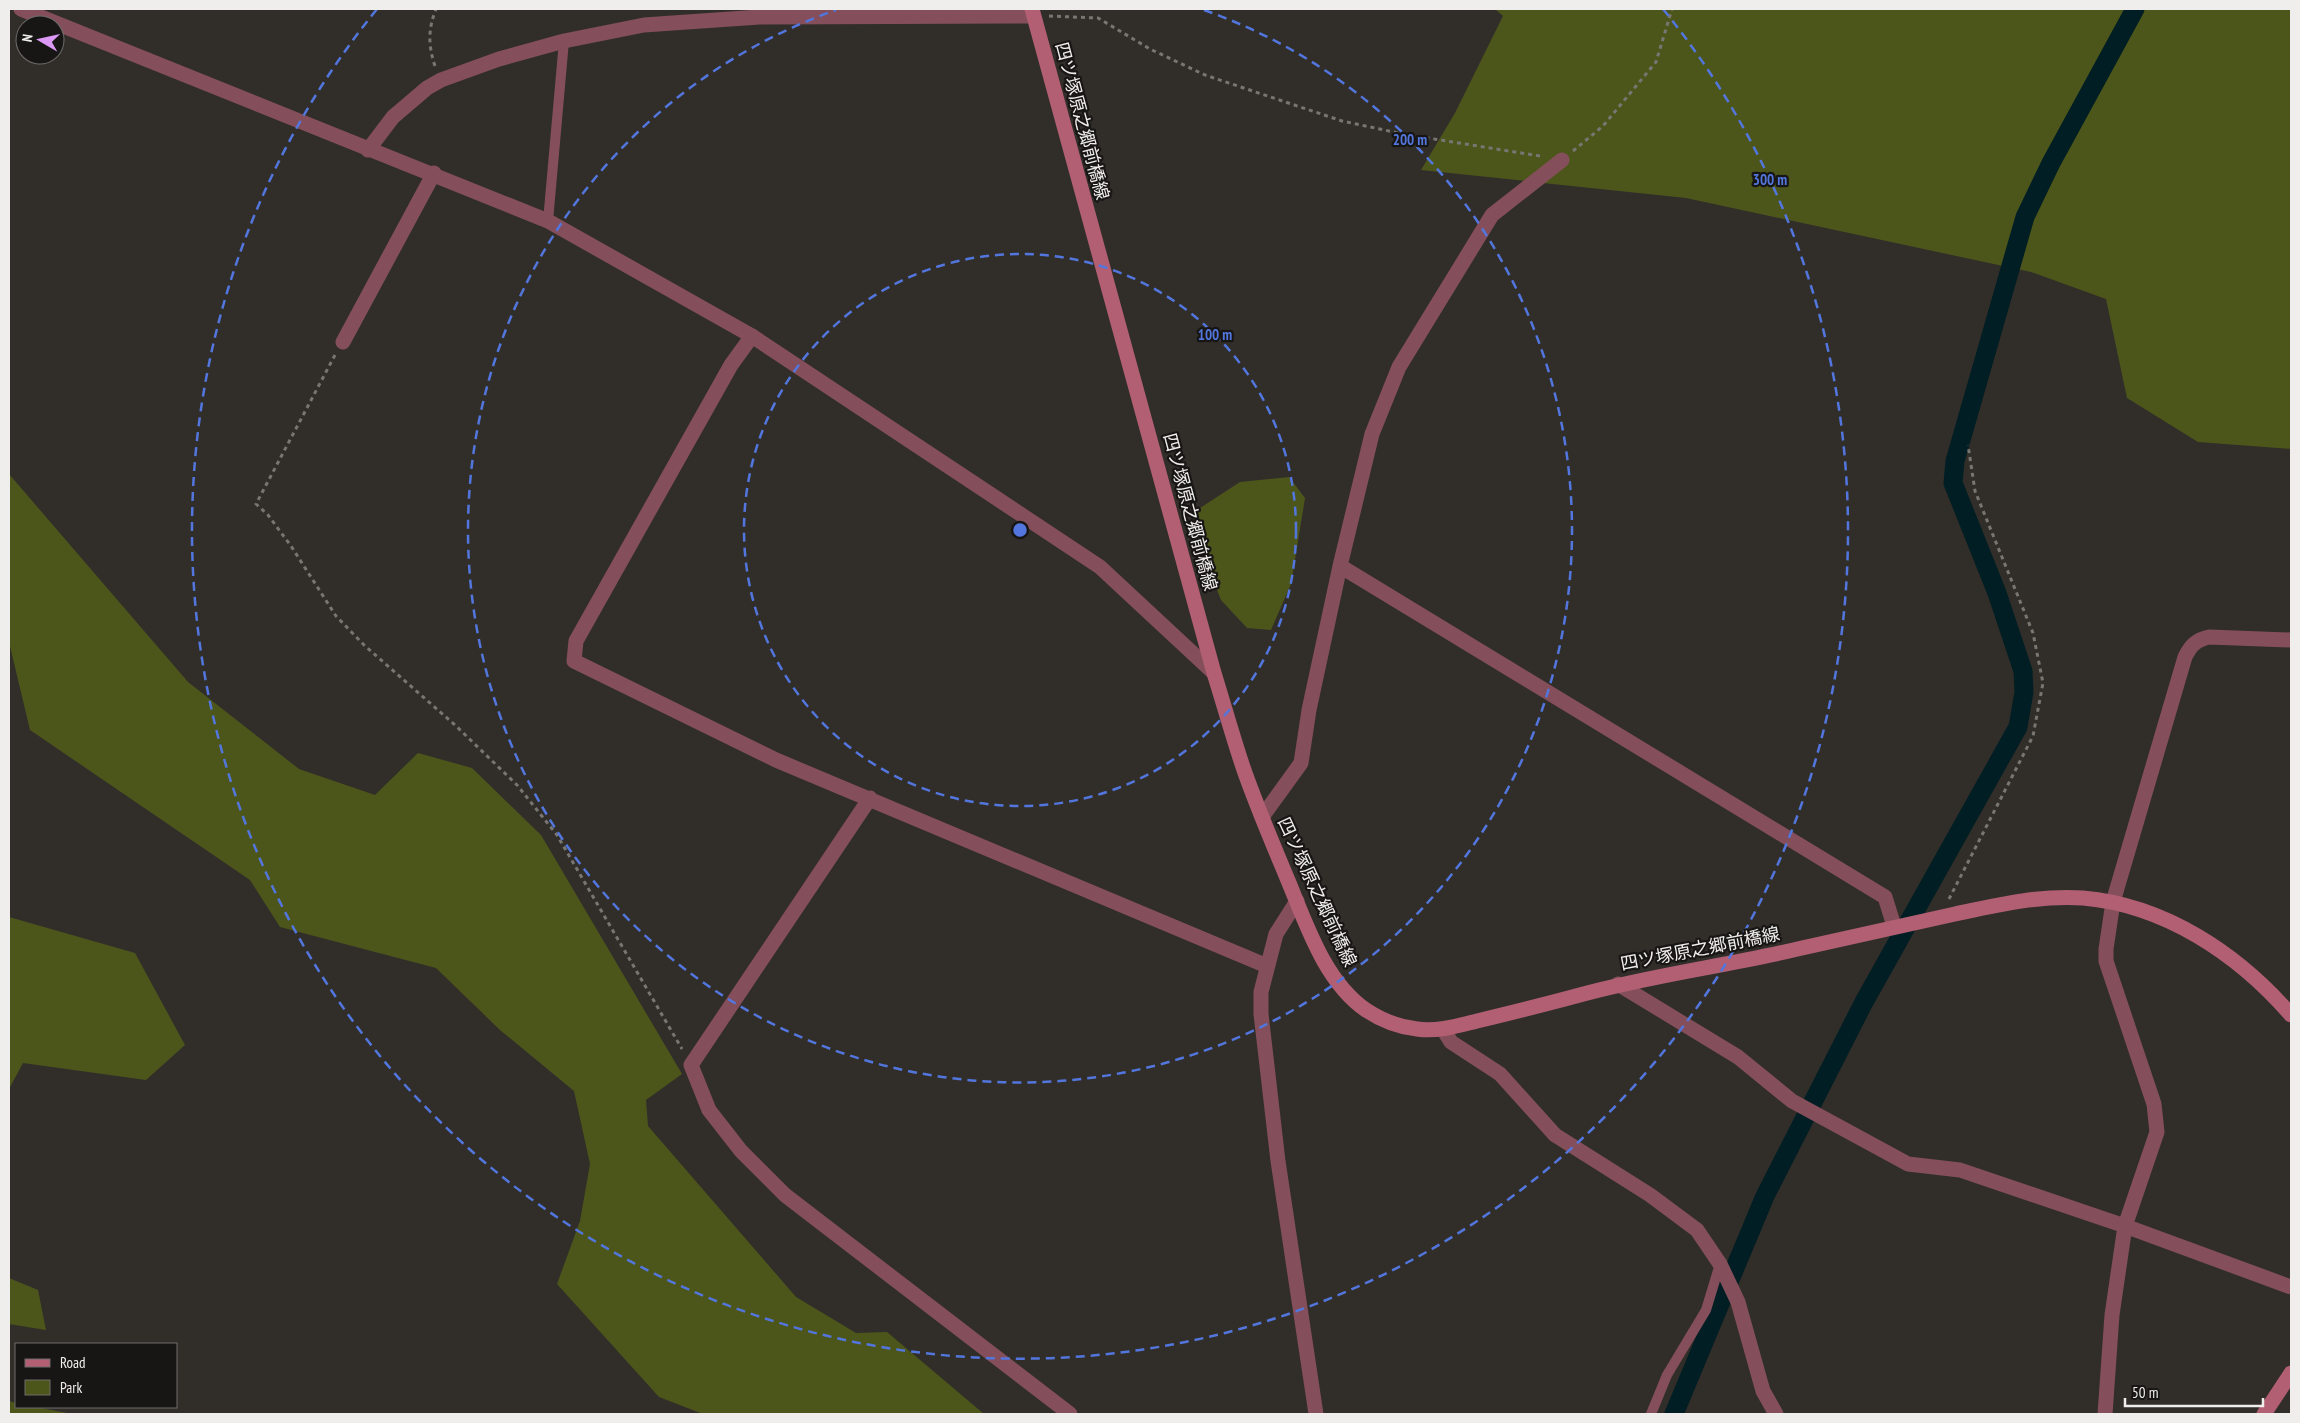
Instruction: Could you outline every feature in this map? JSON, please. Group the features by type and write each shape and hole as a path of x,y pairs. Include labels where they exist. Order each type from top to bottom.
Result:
{"main road":[{"name":"四ツ塚原之郷前橋線","path":"1033,12 1214,673 1244,768 1297,901 1335,979 1363,1008 1386,1022 1416,1029 1443,1029 1524,1010 1618,984 1800,949 1898,925 2034,898 2082,898 2113,902 2171,922 2204,940 2236,962 2291,1015"},
{"path":"2264,1414 2291,1373"}],"street":[{"path":"21,9 368,150 434,173 548,221 752,336 1100,567 1214,673"},
{"path":"368,150 393,117 427,88 441,80 499,59 564,40 644,25 759,16 1033,12"},
{"path":"1262,817 1301,762 1309,710 1340,566 1372,434 1399,367 1492,215 1562,160"},
{"path":"343,342 434,173"},
{"path":"752,336 731,365 576,641 574,662 776,760 1266,966"},
{"path":"1340,566 1884,897 1898,925"},
{"path":"2105,1414 2112,1315 2125,1226 2157,1132 2154,1104 2106,960 2113,902 2185,657 2190,646 2200,639 2210,637 2291,640"},
{"path":"870,798 690,1065 709,1110 741,1151 785,1195 1070,1414"},
{"path":"1297,901 1276,934 1266,966 1261,992 1261,1007 1278,1161 1316,1414"},
{"path":"1618,984 1738,1057 1792,1101 1908,1164 1960,1170 2125,1226 2291,1287"},
{"path":"1443,1029 1451,1042 1500,1074 1555,1135 1650,1196 1697,1230 1720,1264 1738,1302 1763,1391 1776,1414"}],"lane":[{"path":"548,221 564,40"},
{"path":"1651,1414 1668,1375 1706,1310 1720,1264"}],"path":[{"path":"436,9 429,27 430,50 441,80"},
{"path":"1033,12 1098,18 1150,49 1205,76 1342,121 1403,134 1562,160 1603,126 1656,62 1672,9"},
{"path":"343,342 256,504 268,515 285,538 336,616 364,646 454,725 517,785 557,835 690,1065"},
{"path":"1940,917 2033,736 2043,683 2033,633 1975,491 1968,445"}],"green space":[{"path":"1495,9 2291,9 2291,449 2198,442 2127,398 2106,299 2031,272 1686,198 1421,170 1455,113 1503,16"},
{"path":"9,474 188,682 299,769 375,795 418,753 472,768 541,835 682,1074 646,1100 648,1126 796,1297 856,1333 887,1332 984,1414 703,1414 659,1397 557,1284 580,1221 590,1164 574,1091 500,1030 436,968 280,927 250,880 30,730 9,642"},
{"path":"1289,477 1305,498 1291,584 1271,630 1247,628 1221,600 1211,574 1197,510 1240,482"},
{"path":"9,917 135,953 185,1045 146,1080 23,1063 9,1089"},
{"path":"9,1278 38,1290 46,1330 9,1324"},
{"path":"9,1401 15,1403 15,1408 41,1408 72,1414 9,1414"}],"waterway":[{"path":"1674,1414 1765,1196 1864,1002 2018,727 2024,692 2023,671 1997,593 1953,483 1955,461 2025,217 2051,163 2135,9"}]}
